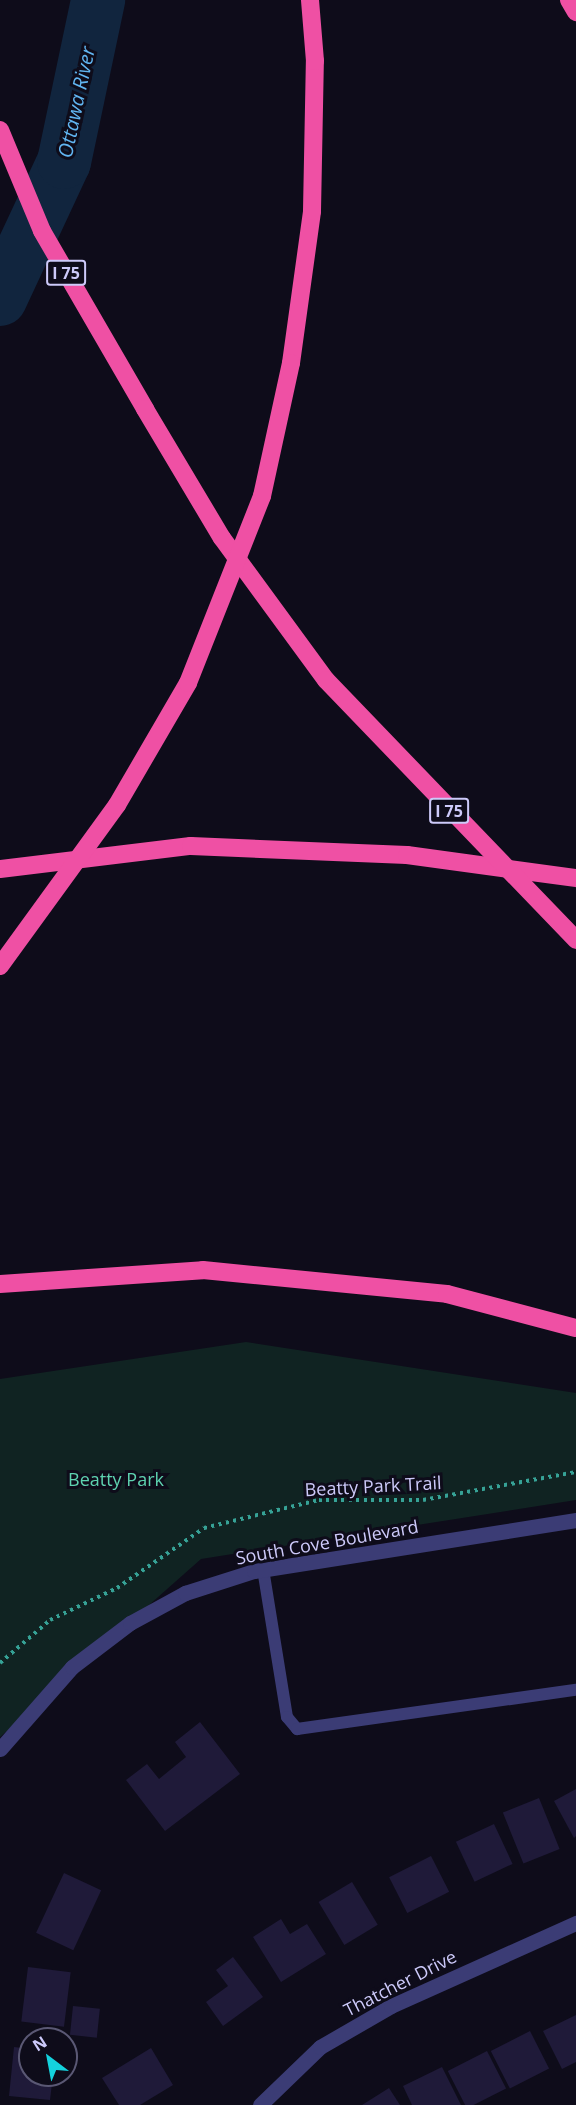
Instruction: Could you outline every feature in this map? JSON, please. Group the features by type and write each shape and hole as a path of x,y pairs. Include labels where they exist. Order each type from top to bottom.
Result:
{"highway":[{"path":"0,966 117,805 188,682 261,496 291,363 312,211 315,61 310,0"},
{"path":"569,0 576,12"},
{"name":"I 75","path":"0,130 42,231 222,538 326,680 576,940"},
{"path":"0,869 202,846 407,855 576,878"},
{"path":"0,1284 203,1270 447,1294 576,1328"}],"street":[{"name":"South Cove Boulevard","path":"0,1749 72,1667 130,1623 184,1593 263,1569 576,1520"},
{"name":"Thatcher Drive","path":"260,2105 320,2047 391,2006 576,1923"}],"lane":[{"path":"263,1569 288,1717 297,1729 576,1690"}],"path":[{"name":"Beatty Park Trail","path":"0,1663 50,1620 140,1574 204,1528 319,1500 423,1500 576,1472"}],"green space":[{"name":"Beatty Park","path":"246,1342 576,1393 576,1500 201,1559 0,1737 0,1379"}],"building":[{"path":"200,1722 240,1774 165,1831 126,1780 147,1764 159,1779 186,1757 175,1742"},
{"path":"576,1789 576,1836 574,1838 554,1801"},
{"path":"539,1798 560,1849 523,1864 503,1813"},
{"path":"494,1824 513,1864 475,1882 456,1842"},
{"path":"431,1856 449,1892 407,1913 389,1877"},
{"path":"64,1873 101,1890 73,1950 36,1933"},
{"path":"352,1882 378,1925 344,1945 319,1902"},
{"path":"281,1919 290,1934 307,1924 326,1954 281,1982 253,1937"},
{"path":"233,1957 263,1997 223,2026 206,2002 228,1986 216,1970"},
{"path":"28,1967 71,1972 64,2027 21,2022"},
{"path":"73,2006 100,2009 97,2038 78,2036 78,2027 71,2027"},
{"path":"576,2015 576,2062 562,2069 543,2031"},
{"path":"530,2031 549,2068 510,2088 491,2051"},
{"path":"14,2047 18,2048 18,2087 52,2087 50,2100 9,2096"},
{"path":"151,2048 173,2085 140,2105 119,2105 102,2078"},
{"path":"487,2051 506,2088 474,2105 465,2105 448,2071"},
{"path":"442,2067 461,2105 412,2105 403,2086"},
{"path":"389,2088 400,2105 362,2105"}],"waterway":[{"name":"Ottawa River","path":"0,299 64,162 98,0"}]}
